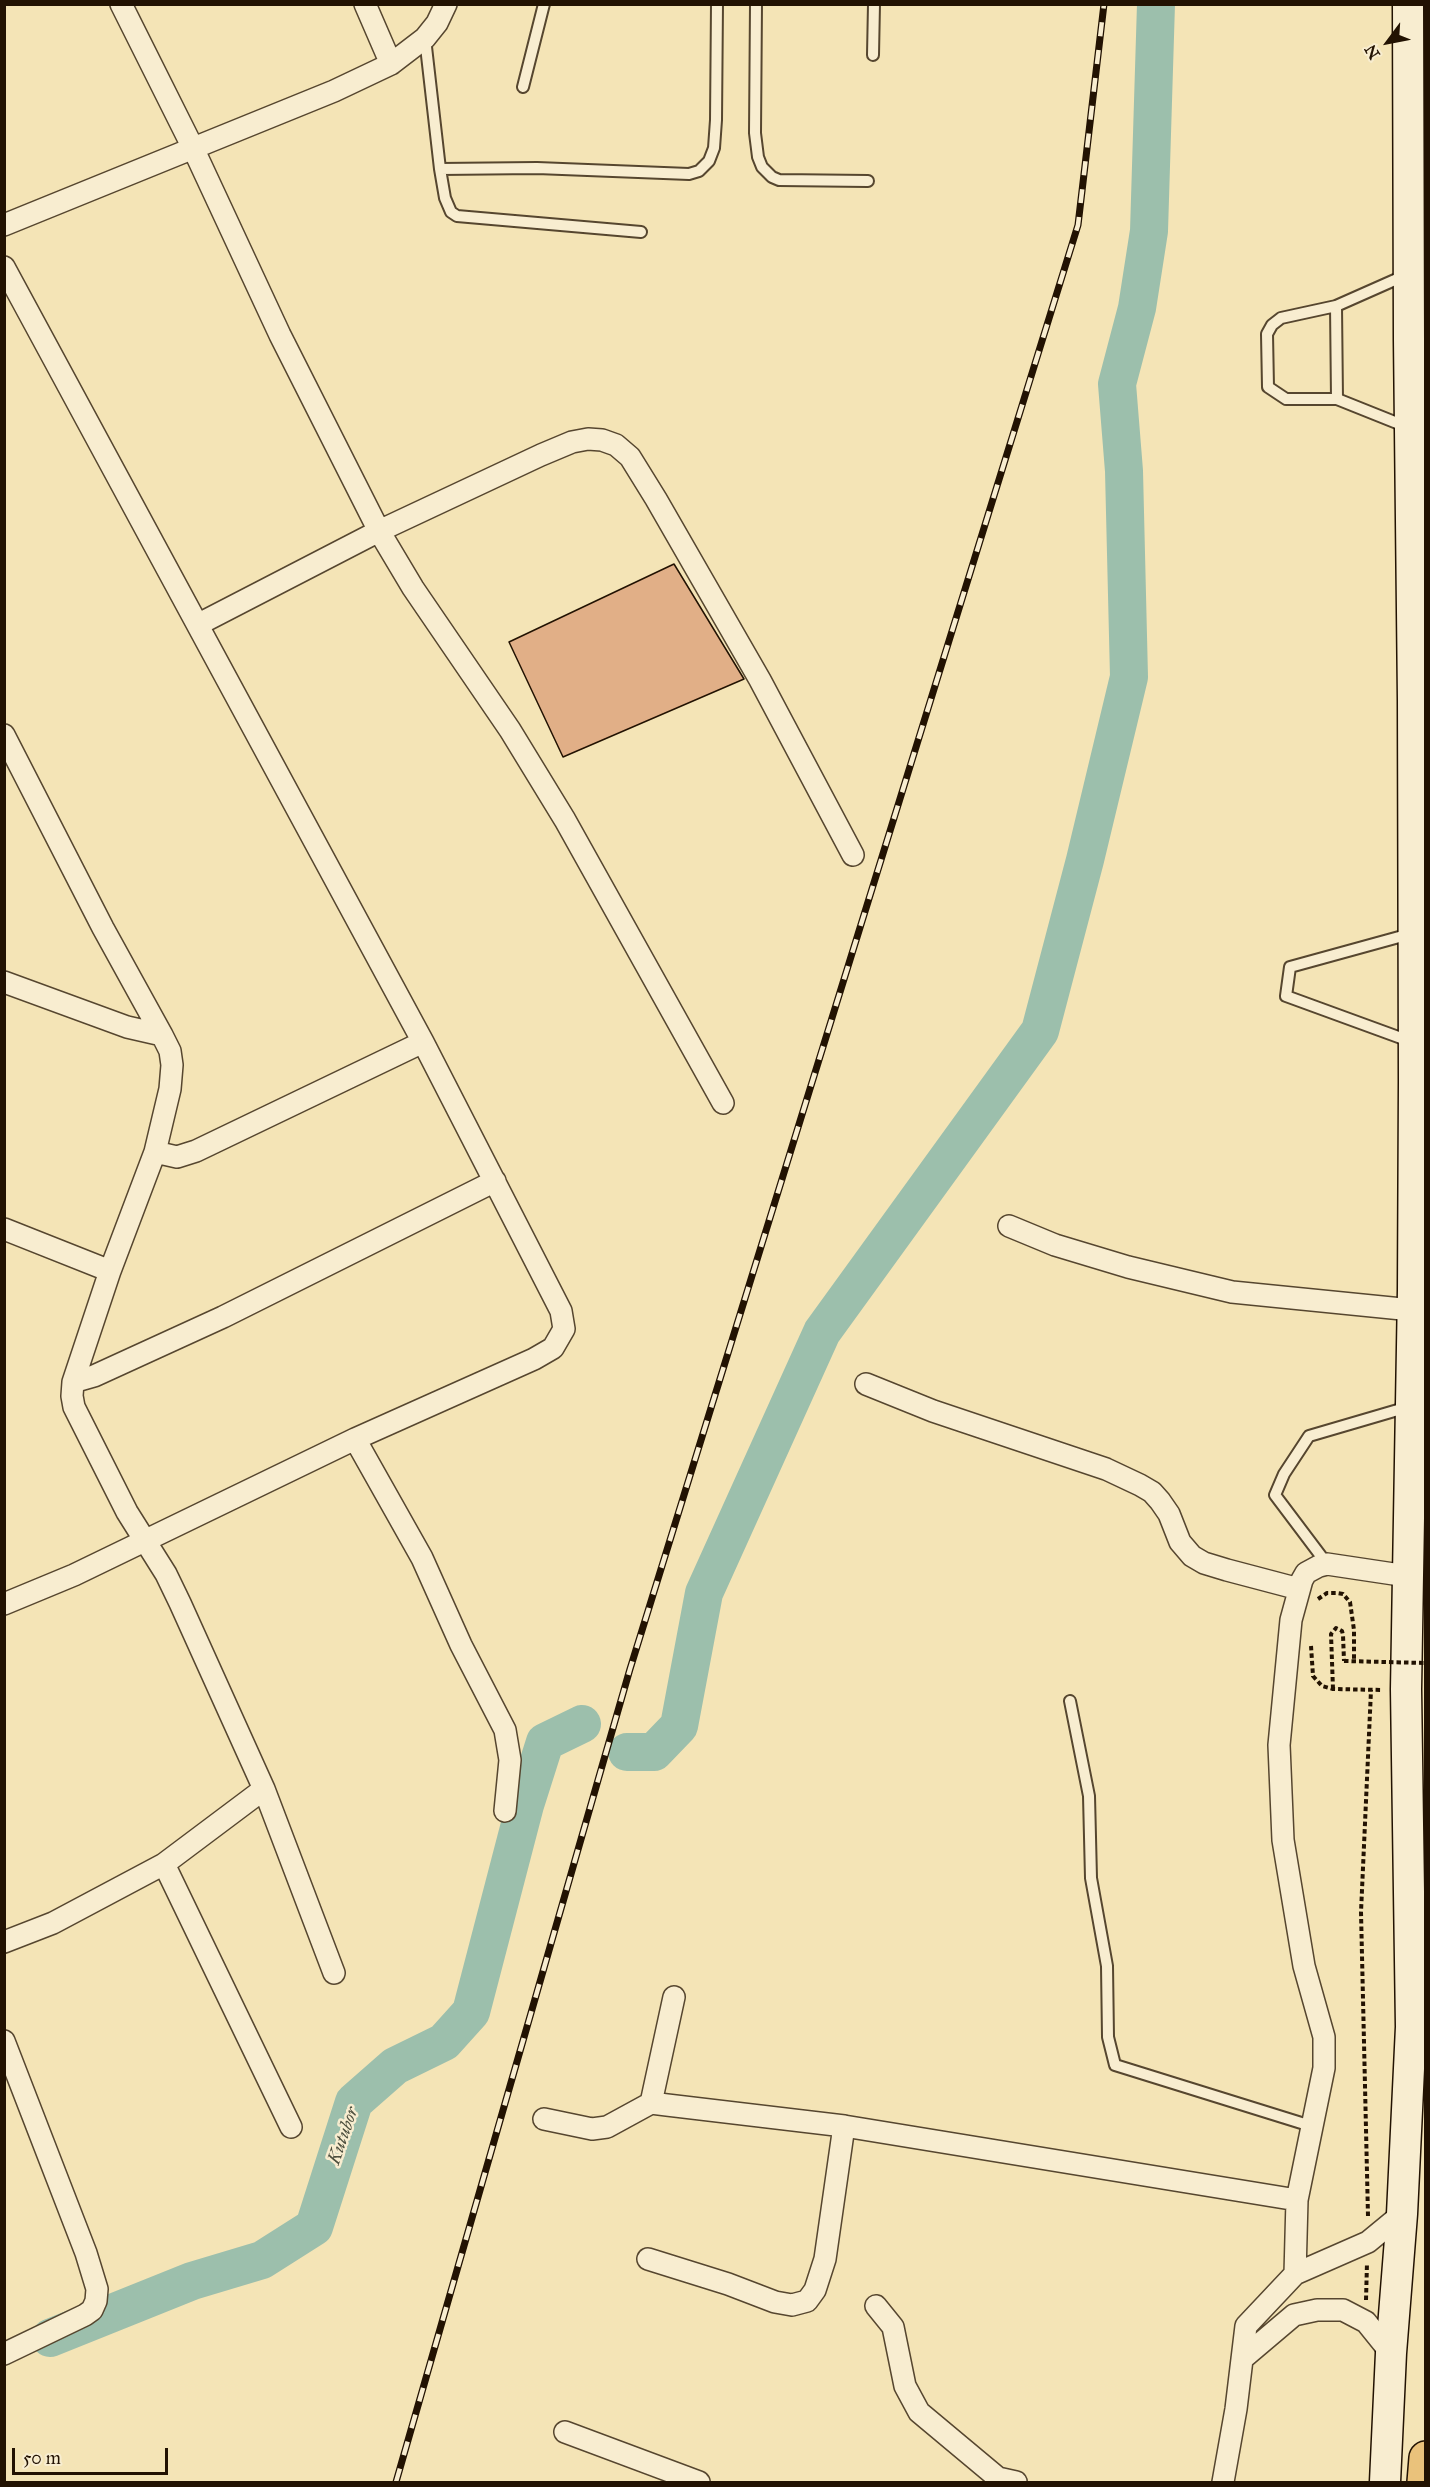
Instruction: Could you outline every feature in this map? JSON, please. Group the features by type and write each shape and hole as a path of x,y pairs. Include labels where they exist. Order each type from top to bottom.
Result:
{"highway":[{"path":"1424,2482 1425,2458"}],"main road":[{"path":"1385,2482 1411,2028 1406,1689 1413,1310 1414,933 1408,4"}],"street":[{"path":"121,4 193,148 280,334 379,531 413,588 510,730 566,820 723,1103"},
{"path":"365,4 391,64"},
{"path":"4,225 334,91 391,64 425,38 446,4"},
{"path":"4,267 423,1042 561,1311 564,1329 553,1348 534,1359 355,1439 74,1575 4,1604"},
{"path":"199,624 379,531 572,442 588,439 602,440 616,445 630,458 662,509 760,680 853,855"},
{"path":"4,735 103,928 162,1035 170,1052 172,1065 170,1089 155,1152 110,1271 73,1382 72,1396 79,1419 127,1512 171,1584 264,1789 334,1973"},
{"path":"4,982 127,1027 162,1035"},
{"path":"155,1152 177,1156 196,1151 423,1042"},
{"path":"73,1382 94,1376 223,1317 495,1181"},
{"path":"1009,1226 1055,1245 1128,1267 1232,1292 1413,1310"},
{"path":"4,1229 110,1271"},
{"path":"866,1384 933,1411 1106,1470 1140,1485 1152,1492 1160,1501 1169,1514 1180,1542 1192,1556 1204,1563 1306,1596"},
{"path":"355,1439 422,1558 461,1645 506,1730 510,1760 505,1811"},
{"path":"1294,2274 1297,2200 1324,2068 1324,2037 1304,1966 1283,1840 1278,1744 1291,1620 1306,1596 1306,1573 1314,1568 1327,1564 1407,1576"},
{"path":"4,1942 52,1923 164,1864 264,1789"},
{"path":"164,1864 291,2127"},
{"path":"651,2103 674,1997"},
{"path":"4,2040 86,2253 97,2289 96,2301 92,2310 85,2315 4,2354"},
{"path":"544,2119 592,2129 607,2127 651,2103 844,2126 1297,2200"},
{"path":"648,2259 728,2284 775,2302 792,2305 807,2301 815,2290 825,2259 844,2126"},
{"path":"1223,2482 1236,2409 1246,2326 1294,2274 1368,2242 1402,2214"},
{"path":"876,2306 893,2327 904,2386 919,2412 1003,2481"},
{"path":"1242,2359 1294,2315 1317,2310 1343,2310 1366,2322 1391,2353"},
{"path":"565,2432 699,2482"}],"lane":[{"path":"523,87 544,4"},
{"path":"441,169 537,168 689,174 699,171 709,160 714,148 717,4"},
{"path":"756,4 755,133 758,157 762,167 771,177 779,180 868,181"},
{"path":"873,55 874,4"},
{"path":"425,38 447,207 457,216 641,232"},
{"path":"1409,273 1336,306 1281,318 1272,325 1267,334 1268,387 1286,399 1337,399 1410,428"},
{"path":"1336,306 1337,399"},
{"path":"1414,933 1290,968 1286,996 1414,1043"},
{"path":"1327,1564 1275,1495 1284,1474 1309,1436 1411,1407"},
{"path":"1070,1701 1089,1796 1091,1878 1107,1966 1108,2037 1115,2065 1311,2126"}],"path":[{"path":"1306,1596 1327,1593 1343,1594 1348,1598 1354,1630 1354,1662"},
{"path":"1333,1689 1330,1634 1336,1628 1342,1631 1343,1635 1344,1661 1425,1663"},
{"path":"1311,1645 1313,1676 1322,1686 1333,1689 1406,1689"},
{"path":"1366,2322 1368,2242 1361,1912 1371,1690"}],"building":[{"path":"674,564 744,679 563,757 509,642"}],"waterway":[{"path":"627,1752 654,1752 679,1726 704,1593 822,1332 1040,1031 1085,860 1129,677 1124,471 1117,384 1137,308 1149,231 1156,4"},
{"name":"Kutubor","path":"50,2338 192,2281 262,2260 314,2227 354,2102 395,2066 444,2042 471,2012 525,1805 545,1742 582,1724"}],"railway":[{"path":"396,2482 630,1669 1078,225 1104,4"}]}
